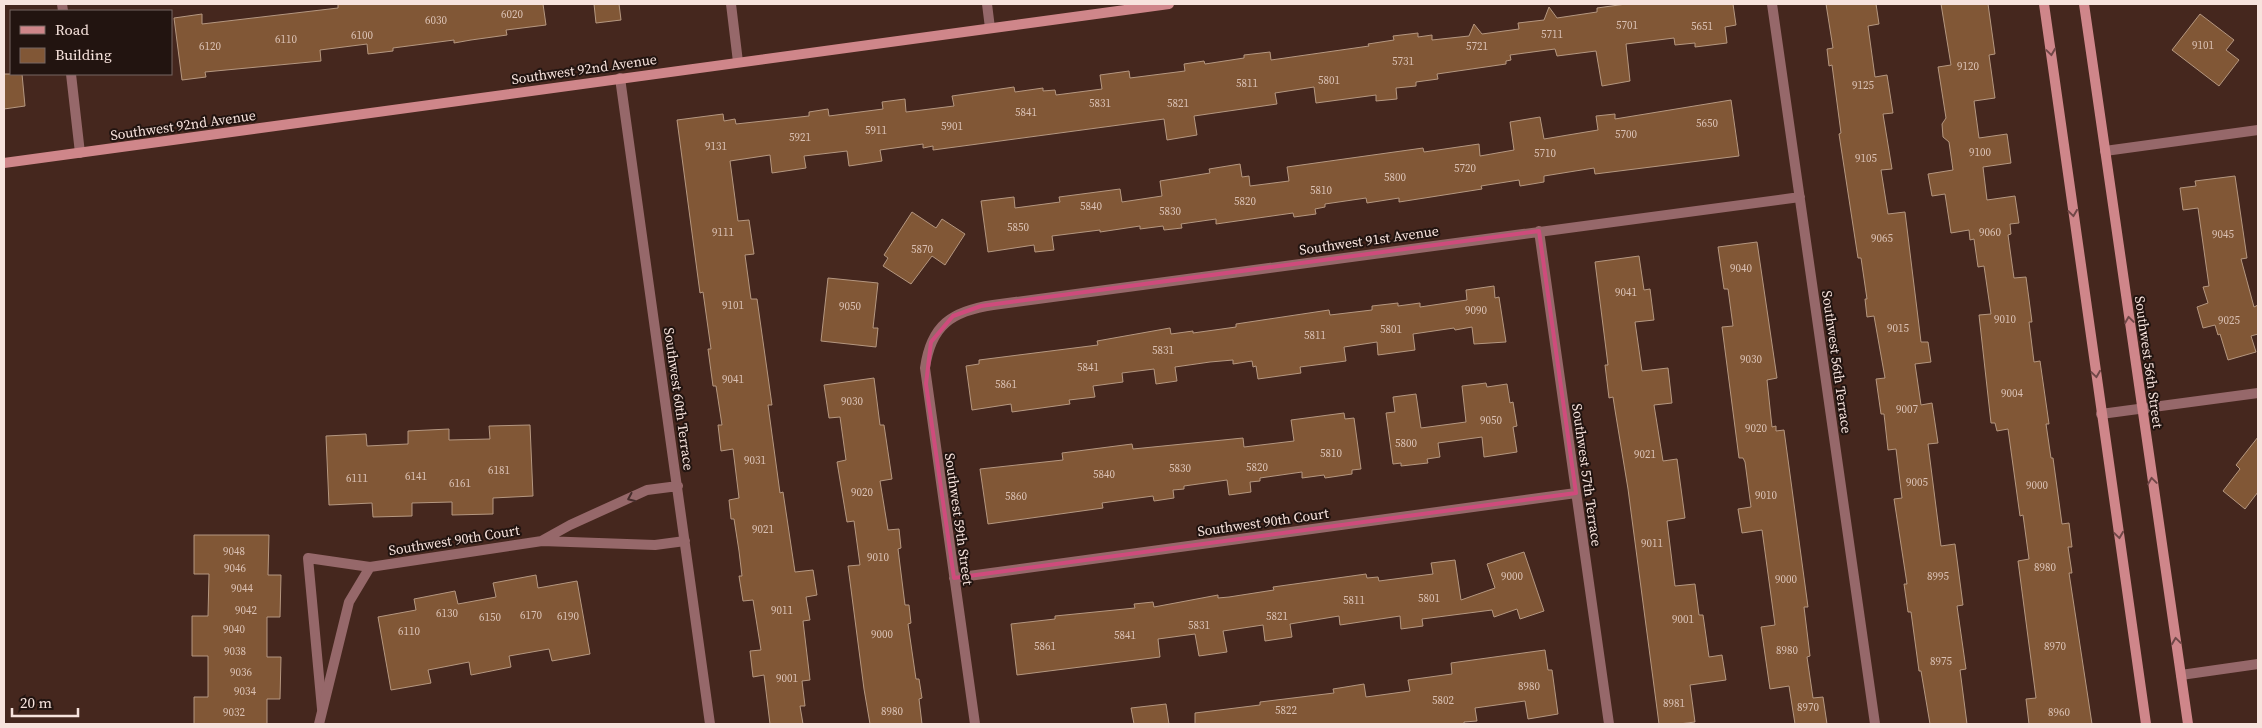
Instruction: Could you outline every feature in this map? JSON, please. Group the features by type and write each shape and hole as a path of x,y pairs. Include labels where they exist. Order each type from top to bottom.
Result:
{"main road":[{"name":"Southwest 92nd Avenue","path":"4,163 1169,4"},
{"path":"2044,4 2146,724"},
{"name":"Southwest 56th Street","path":"2084,4 2188,724"}],"street":[{"path":"731,4 738,62"},
{"path":"987,4 990,28"},
{"name":"Southwest 56th Terrace","path":"1772,4 1875,724"},
{"path":"71,75 80,153"},
{"name":"Southwest 60th Terrace","path":"620,78 710,724"},
{"path":"2105,151 2258,130"},
{"name":"Southwest 91st Avenue","path":"945,322 962,312 981,306 1539,230 1800,197"},
{"name":"Southwest 57th Terrace","path":"1539,230 1608,724"},
{"name":"Southwest 59th Street","path":"945,322 932,342 925,368 975,724"},
{"path":"2101,414 2258,393"},
{"name":"Southwest 90th Court","path":"542,541 570,525 647,490 678,486"},
{"name":"Southwest 90th Court","path":"954,578 1576,493"},
{"name":"Southwest 90th Court","path":"322,712 308,558 370,567 542,541 571,540 655,545 685,541"},
{"path":"319,724 349,602 370,567"},
{"path":"2180,675 2258,664"}],"highlighted area":[{"path":"1539,231 1576,493 954,578 926,384 931,342 953,316 981,306"}],"building":[{"path":"338,4 543,4 546,25 506,30 507,35 454,43 454,40 393,48 393,51 368,54 367,44 320,50 321,61 205,72 206,77 182,80 174,18 202,14 202,24 338,8"},
{"path":"594,4 619,4 621,20 596,23"},
{"path":"1626,4 1733,4 1736,25 1725,27 1727,43 1695,47 1695,43 1675,45 1674,38 1626,44 1630,81 1602,86 1596,51 1557,56 1555,49 1510,55 1511,60 1506,61 1506,64 1437,74 1438,79 1416,82 1416,86 1396,88 1397,99 1376,101 1376,95 1316,103 1314,87 1275,93 1277,104 1194,116 1197,135 1167,140 1164,119 933,150 933,146 923,148 923,144 880,150 882,161 849,166 847,151 804,156 806,168 772,173 770,155 730,161 738,221 749,220 754,254 745,255 751,299 757,299 772,405 768,405 780,493 783,492 795,572 813,570 817,595 806,597 810,620 803,621 810,680 802,681 805,706 800,706 803,724 770,724 764,675 753,677 750,651 761,650 753,600 743,601 739,576 742,576 739,551 734,519 731,519 729,500 739,498 733,449 721,451 718,425 722,425 716,386 713,386 708,349 711,349 703,292 700,293 677,120 723,114 724,121 735,119 736,124 809,116 809,112 828,109 829,116 883,109 882,102 905,99 906,112 954,106 952,96 1014,87 1015,92 1043,88 1043,91 1055,90 1056,95 1102,89 1100,75 1129,71 1130,78 1185,71 1184,64 1204,61 1205,64 1244,58 1244,55 1270,52 1271,60 1369,46 1368,44 1394,40 1393,36 1418,33 1418,37 1432,35 1432,40 1469,36 1474,24 1482,34 1519,29 1518,23 1544,20 1549,7 1557,18 1597,12 1597,8"},
{"path":"1826,4 1876,4 1879,24 1868,26 1875,77 1887,75 1893,113 1883,114 1892,169 1881,170 1888,214 1905,212 1921,342 1928,342 1931,362 1915,364 1921,405 1932,403 1938,443 1928,444 1941,546 1955,544 1963,605 1957,606 1966,669 1960,670 1967,724 1930,724 1921,671 1919,671 1911,612 1908,612 1904,584 1907,584 1894,499 1902,498 1896,449 1888,450 1884,414 1881,414 1876,379 1885,378 1874,316 1867,317 1865,299 1867,299 1861,258 1858,258 1839,134 1841,133 1832,65 1829,66 1827,49 1833,48"},
{"path":"1941,4 1988,4 1995,54 1989,55 1995,98 1974,101 1979,138 2007,134 2011,163 1983,167 1987,200 2015,196 2019,223 2010,224 2011,234 2008,235 2014,278 2026,277 2032,322 2029,322 2034,362 2040,361 2049,424 2046,424 2051,458 2053,458 2062,524 2069,523 2072,547 2068,547 2072,573 2069,573 2092,724 2029,724 2026,699 2036,698 2018,561 2029,559 2023,515 2020,516 2008,429 1997,431 1995,423 1991,423 1979,315 1991,314 1984,266 1978,267 1974,239 1970,240 1969,230 1951,233 1945,194 1932,196 1928,174 1953,170 1949,142 1943,137 1942,124 1946,118 1938,67 1951,65"},
{"path":"2200,14 2234,40 2226,50 2239,60 2219,86 2172,50"},
{"path":"4,74 22,75 25,106 4,109"},
{"path":"1731,100 1739,156 1595,174 1594,168 1544,176 1544,182 1520,186 1519,180 1481,186 1482,189 1399,202 1399,198 1367,203 1366,198 1325,204 1325,207 1315,209 1316,214 1294,217 1293,213 1216,224 1216,219 1181,224 1182,228 1164,230 1163,226 1140,229 1140,226 1052,236 1054,250 1035,252 1034,245 988,252 981,201 1014,197 1015,208 1060,202 1059,197 1120,189 1122,202 1162,196 1160,181 1210,173 1209,169 1240,164 1242,177 1249,176 1250,186 1289,181 1287,167 1423,148 1424,152 1479,144 1480,156 1514,150 1510,122 1540,117 1544,139 1598,130 1596,116 1615,114 1615,119"},
{"path":"2235,176 2247,258 2241,259 2254,307 2258,305 2258,334 2251,336 2256,352 2228,360 2220,334 2218,335 2215,325 2203,328 2197,307 2208,303 2203,287 2209,286 2198,208 2183,210 2180,188 2196,186 2195,181"},
{"path":"912,212 936,228 942,219 965,234 945,265 932,256 911,284 883,266 888,258 884,255"},
{"path":"1757,242 1777,378 1767,380 1772,427 1776,426 1776,431 1784,430 1808,607 1804,607 1810,656 1807,657 1813,698 1823,697 1827,724 1795,724 1789,686 1770,689 1761,627 1775,625 1762,530 1742,533 1738,509 1751,507 1745,462 1743,458 1739,458 1722,327 1733,326 1728,289 1724,289 1718,247"},
{"path":"1639,256 1644,290 1650,289 1654,320 1635,322 1642,371 1668,368 1672,403 1654,405 1663,461 1677,459 1685,518 1667,521 1675,586 1695,584 1699,615 1703,615 1709,657 1722,655 1726,680 1690,685 1695,722 1679,724 1659,724 1628,489 1613,397 1609,398 1605,365 1608,365 1595,262"},
{"path":"828,278 878,283 873,328 878,328 876,347 821,341"},
{"path":"1494,286 1495,298 1499,297 1506,342 1474,344 1472,327 1455,330 1454,328 1413,334 1415,350 1378,355 1377,342 1344,347 1346,361 1300,367 1301,373 1258,379 1256,366 1253,367 1252,361 1233,364 1233,360 1210,362 1175,367 1177,381 1156,384 1154,369 1122,373 1123,382 1093,386 1095,397 1069,400 1070,404 1012,412 1011,404 972,410 966,366 979,364 979,360 1098,345 1097,341 1170,328 1171,334 1193,331 1193,333 1236,327 1236,324 1329,310 1330,315 1372,310 1372,306 1398,303 1398,306 1420,303 1420,307 1467,300 1466,290"},
{"path":"874,378 880,425 884,425 892,479 880,481 888,530 899,529 901,548 898,549 905,605 909,605 911,623 908,624 916,679 919,679 922,698 919,699 922,724 870,724 864,689 848,566 860,565 854,521 847,522 837,462 846,460 840,417 829,418 824,385"},
{"path":"1486,383 1487,387 1507,384 1510,403 1513,402 1517,426 1513,427 1517,452 1484,457 1482,437 1438,443 1440,457 1427,459 1428,463 1401,466 1401,463 1393,464 1386,413 1395,412 1393,397 1416,394 1421,428 1466,422 1462,386"},
{"path":"1344,413 1345,419 1354,418 1361,469 1352,470 1352,474 1325,478 1324,475 1302,478 1302,472 1260,478 1260,481 1250,482 1251,492 1229,495 1227,480 1184,486 1184,489 1173,490 1174,498 1154,501 1153,496 1102,503 1103,508 988,524 980,469 1063,460 1062,453 1132,444 1133,449 1243,438 1244,447 1294,441 1291,420"},
{"path":"530,425 533,496 493,498 493,514 452,515 452,502 412,503 412,516 373,517 372,503 329,505 326,436 366,434 367,446 408,444 408,431 449,429 449,440 490,439 489,426"},
{"path":"2258,437 2258,492 2245,509 2223,491 2240,469 2236,465"},
{"path":"194,535 269,535 268,575 281,575 280,617 267,617 267,657 281,657 280,699 267,699 267,724 194,724 194,697 208,697 208,656 192,656 192,616 208,616 209,574 194,574"},
{"path":"1524,552 1544,611 1520,619 1517,609 1494,617 1492,610 1422,619 1423,626 1401,629 1400,616 1340,625 1339,616 1290,624 1292,637 1265,641 1263,625 1223,631 1227,652 1199,656 1195,634 1158,639 1160,657 1017,675 1011,624 1055,619 1055,616 1135,608 1134,604 1153,602 1154,607 1218,595 1218,598 1229,597 1274,590 1273,587 1366,574 1367,578 1378,577 1379,581 1433,574 1431,563 1455,560 1461,600 1495,588 1487,564"},
{"path":"536,575 538,588 577,581 590,654 552,661 549,649 509,656 511,667 471,675 469,662 428,670 431,683 391,690 378,617 416,610 414,599 455,591 458,604 496,597 493,583"},
{"path":"1545,650 1548,670 1552,670 1558,714 1528,719 1525,701 1475,708 1477,721 1464,722 1464,724 1195,724 1195,713 1260,705 1260,702 1334,693 1333,689 1364,684 1366,697 1410,691 1408,680 1452,674 1451,663"},
{"path":"1166,704 1169,724 1134,724 1131,708"}]}
